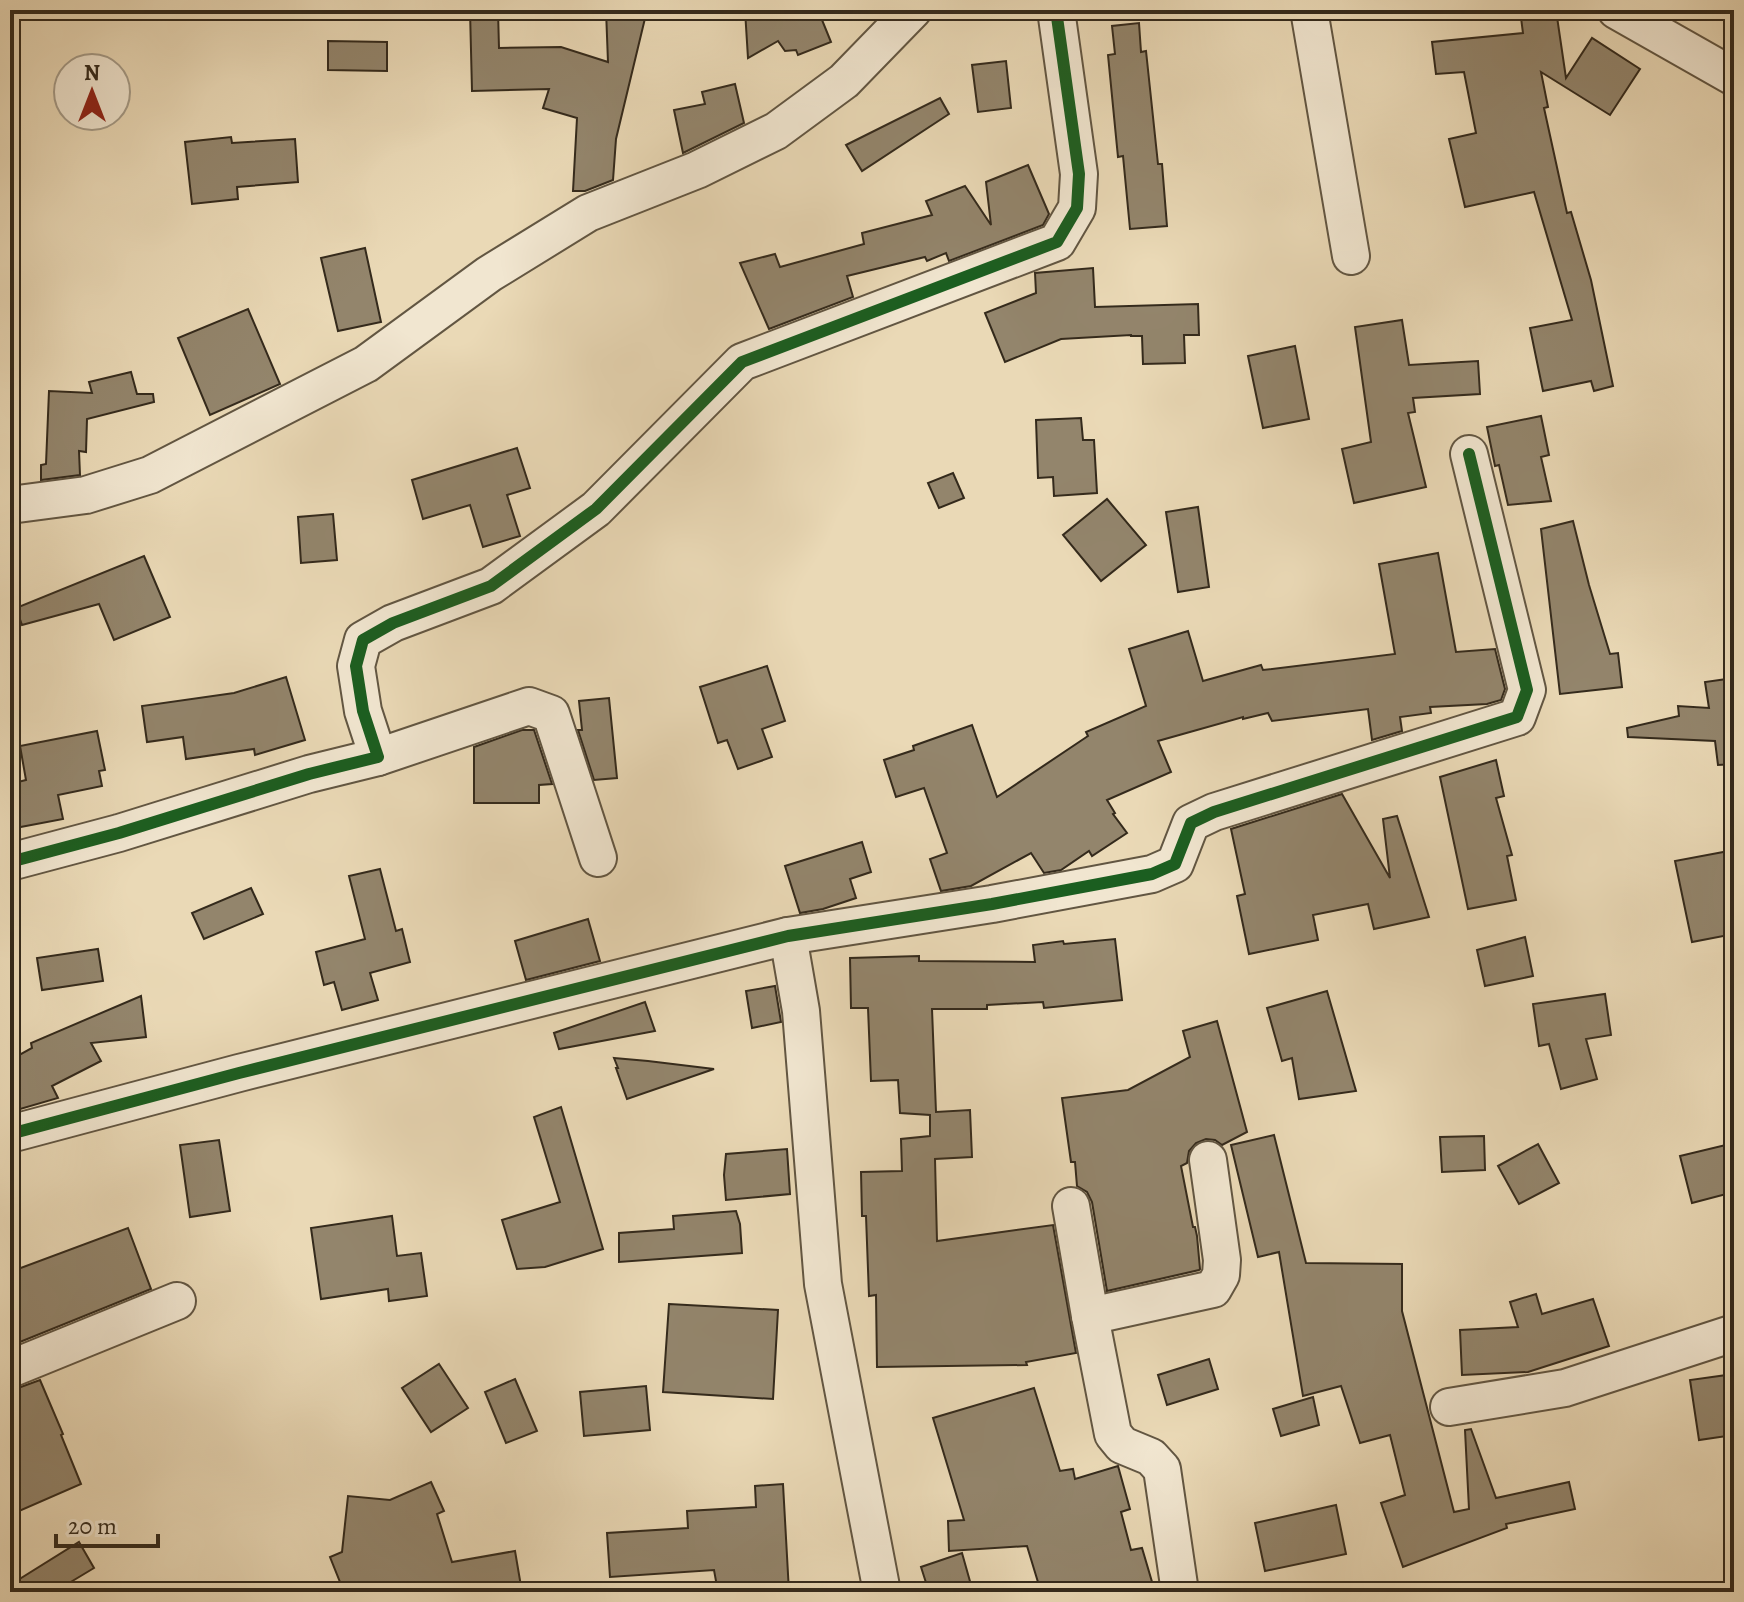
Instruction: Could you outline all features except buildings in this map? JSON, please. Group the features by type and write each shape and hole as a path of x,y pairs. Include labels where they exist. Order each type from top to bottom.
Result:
{"street":[{"path":"10,505 86,495 150,475 366,364 489,274 588,213 697,170 776,131 844,81 913,10"},
{"path":"378,757 363,711 356,666 363,640 393,623 491,586 596,509 742,362 1057,242 1077,208 1079,174 1056,10"},
{"path":"1309,10 1351,256"},
{"path":"1616,10 1734,77"},
{"path":"10,1134 239,1073 788,936 992,904 1152,874 1175,864 1191,823 1214,812 1517,717 1527,690 1469,454"},
{"path":"10,862 119,833 309,774 378,757 529,706 551,714 598,858"},
{"path":"788,936 801,1011 823,1284 882,1592"},
{"path":"1090,1316 1213,1289 1221,1275 1222,1260 1208,1160"},
{"path":"1071,1206 1113,1434 1122,1445 1151,1457 1162,1469 1180,1592"},
{"path":"10,1369 177,1301"},
{"path":"1449,1407 1565,1388 1734,1333"}],"cycle path":[{"path":"10,862 119,833 309,774 378,757 363,711 356,666 363,640 393,623 491,586 596,509 742,362 1057,242 1077,208 1079,174 1056,10"},
{"path":"10,1134 239,1073 788,936 992,904 1152,874 1175,864 1191,823 1214,812 1517,717 1527,690 1469,454"}]}
